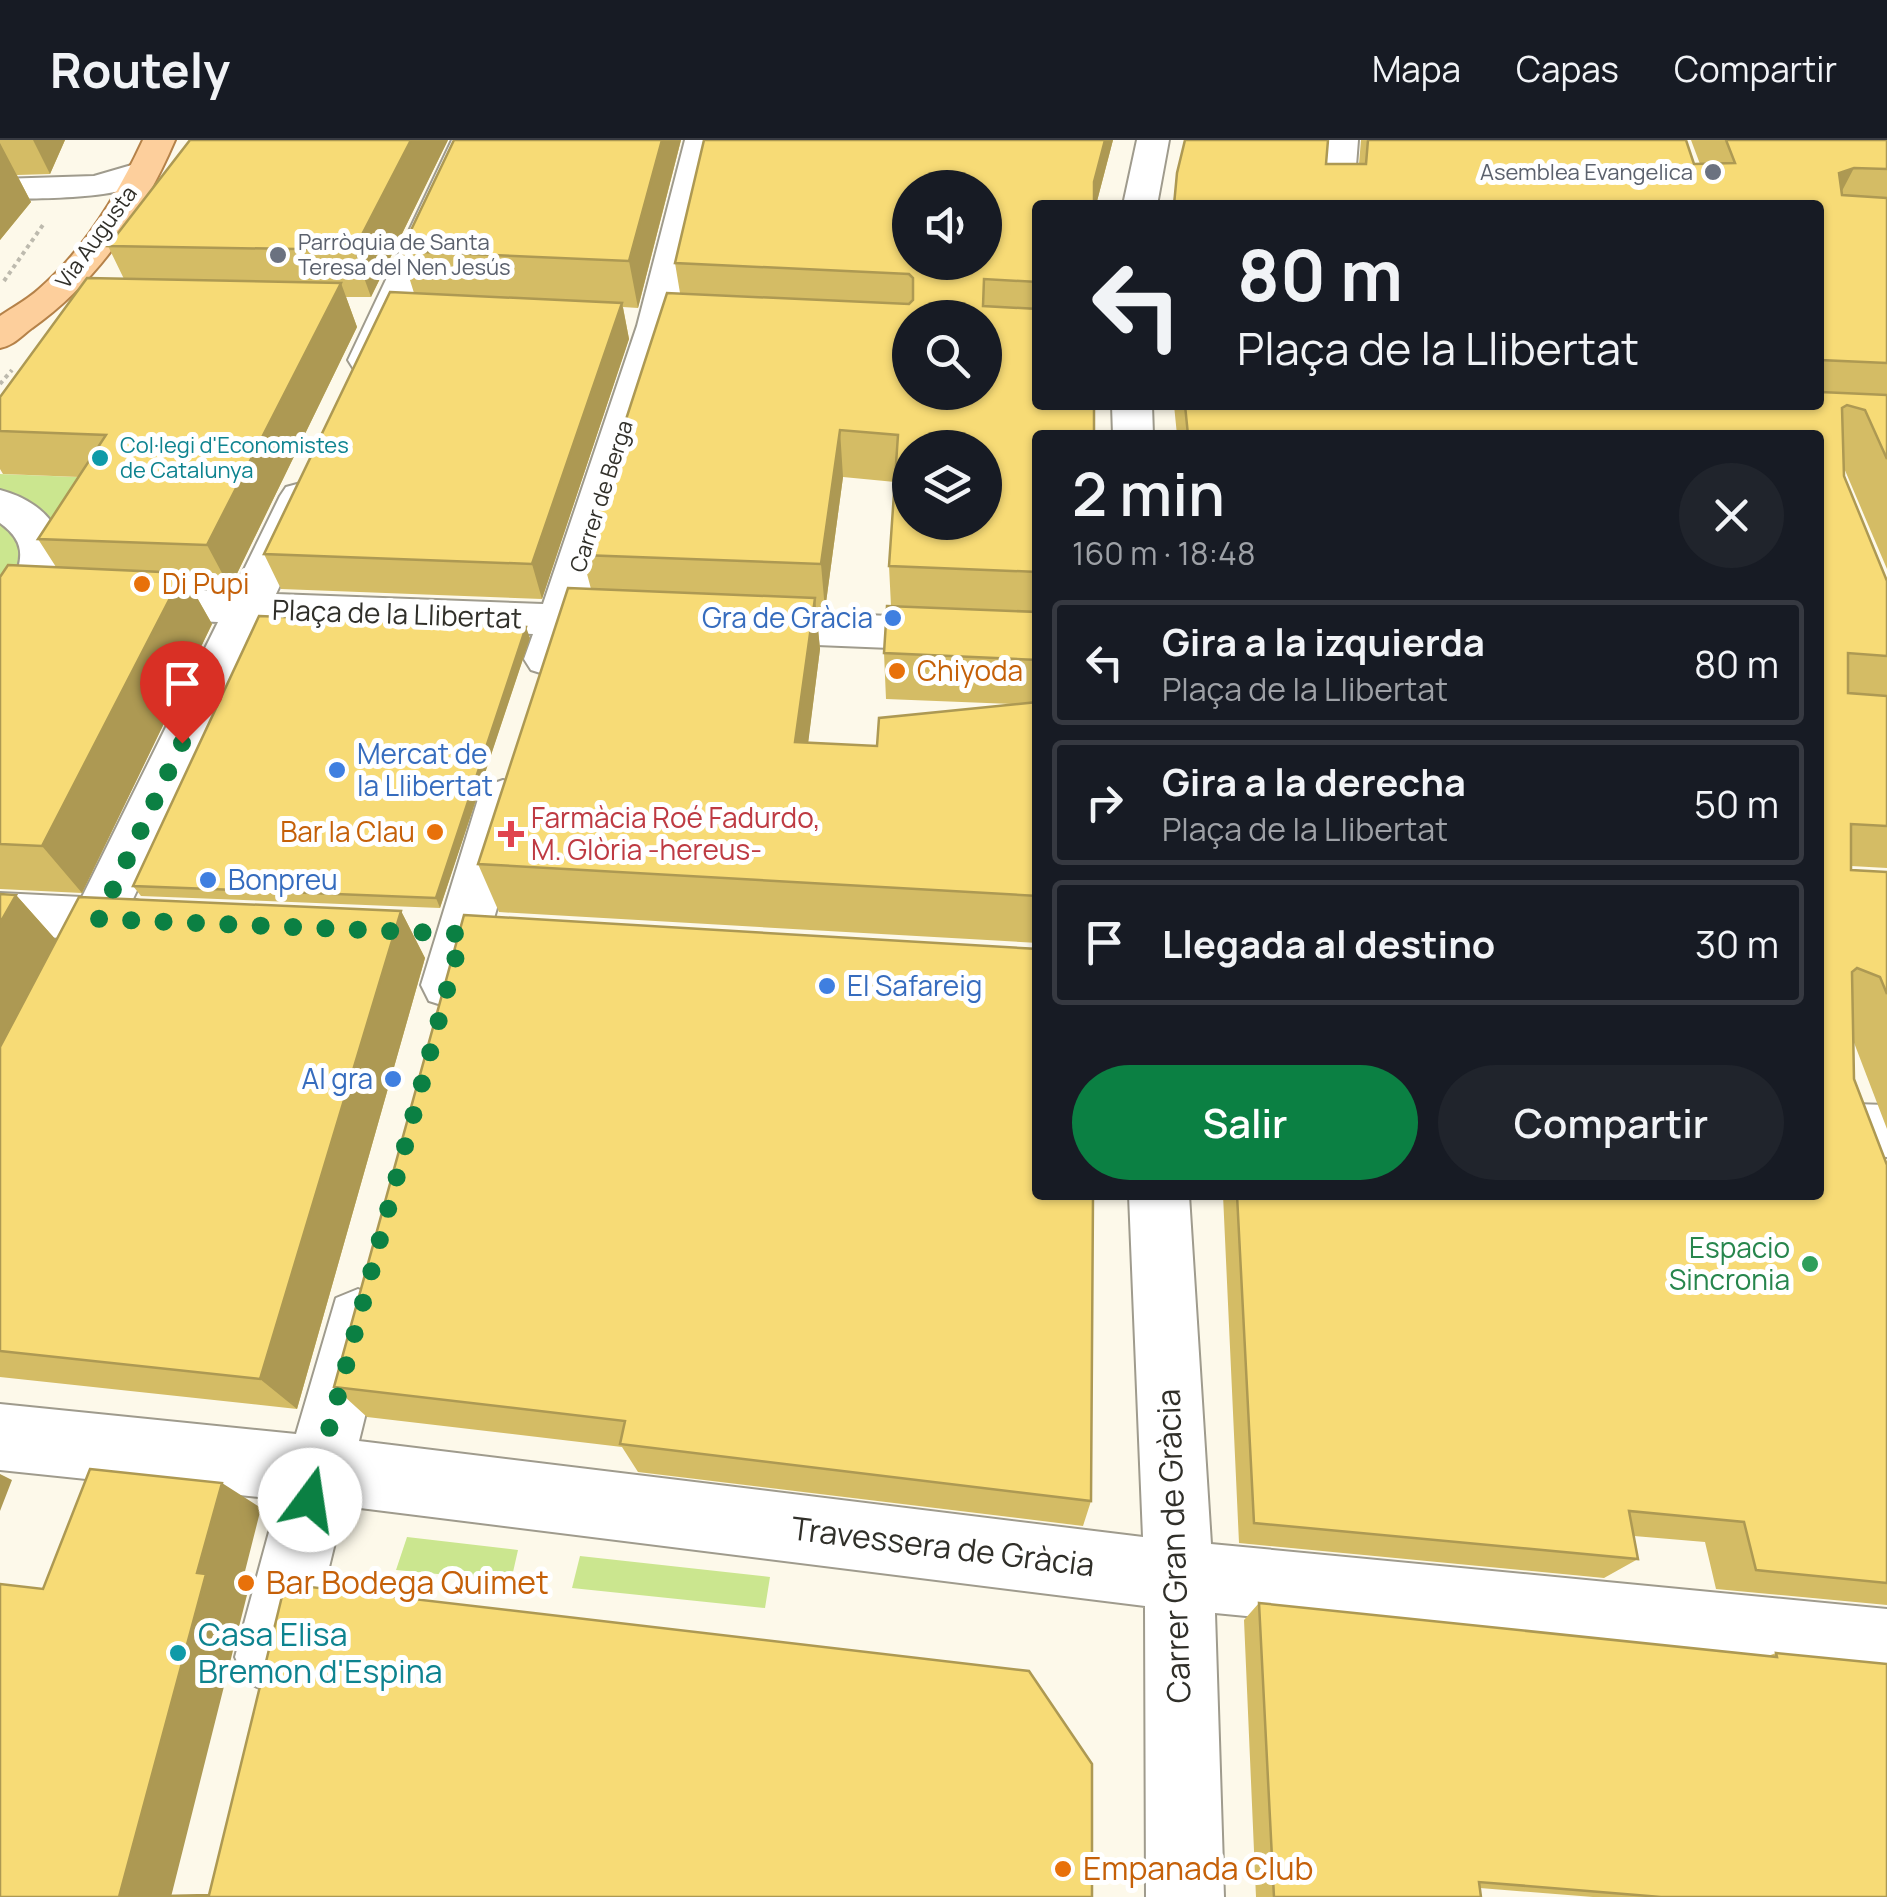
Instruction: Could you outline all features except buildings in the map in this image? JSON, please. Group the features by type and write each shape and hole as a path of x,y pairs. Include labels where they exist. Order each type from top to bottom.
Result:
{"main road":[{"name":"Via Augusta","path":"98,186 23,297 30,309 122,209 137,156 159,140"}],"street":[{"path":"347,400 468,140"},
{"name":"Carrer de Berga","path":"560,619 657,324 700,140"},
{"path":"1141,200 1152,140"},
{"path":"1336,200 1342,140"},
{"path":"0,189 98,186 137,156"},
{"path":"0,530 15,556 6,588 41,599 246,608 314,470"},
{"path":"0,502 30,523 43,542 41,599"},
{"name":"Plaça de la Llibertat","path":"54,1008 246,608 560,619 532,707"},
{"path":"560,619 640,622"},
{"path":"699,625 1032,638"},
{"path":"436,1028 442,933 515,762"},
{"path":"0,914 175,922"},
{"path":"442,933 521,937"},
{"name":"Carrer Gran de Gràcia","path":"1159,1200 1178,1576 1186,1897"},
{"path":"254,1727 316,1472 370,1274"},
{"name":"Travessera de Gràcia","path":"0,1437 316,1472 369,1474 1178,1576 1887,1644"}],"path":[{"name":"Via Augusta","path":"30,309 49,217"}],"green space":[{"path":"0,474 128,479 0,685"},
{"path":"407,1537 518,1550 511,1581 396,1570"},
{"path":"580,1556 770,1577 765,1608 572,1588"}],"place":[{"name":"Asemblea Evangelica","path":"1713,172"},
{"name":"Parròquia de Santa Teresa del Nen Jesús","path":"278,255"},
{"name":"Col·legi d'Economistes de Catalunya","path":"100,458"},
{"name":"Di Pupi","path":"142,584"},
{"name":"Gra de Gràcia","path":"893,618"},
{"name":"Chiyoda","path":"897,671"},
{"name":"Mercat de la Llibertat","path":"337,770"},
{"name":"Bar la Clau","path":"435,832"},
{"name":"Farmàcia Roé Fadurdo, M. Glòria -hereus-","path":"511,834"},
{"name":"Bonpreu","path":"208,880"},
{"name":"El Safareig","path":"827,986"},
{"name":"Al gra","path":"393,1079"},
{"name":"Espacio Sincronia","path":"1810,1264"},
{"name":"Bar Bodega Quimet","path":"246,1583"},
{"name":"Casa Elisa Bremon d'Espina","path":"178,1653"},
{"name":"Empanada Club","path":"1063,1869"}],"route":[{"path":"182,743 99,919 462,934 310,1500"}]}
